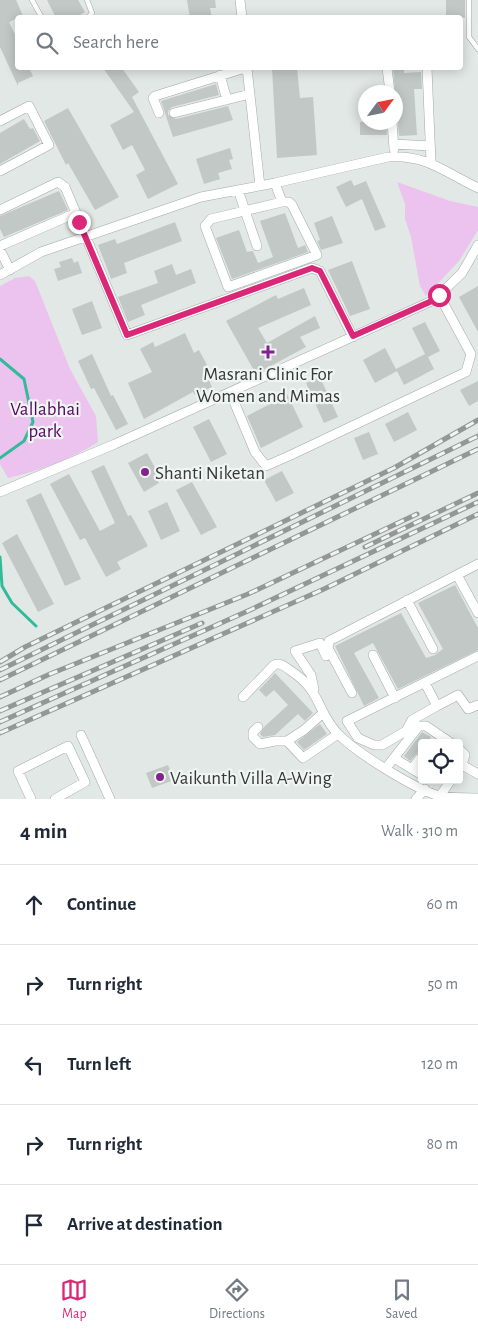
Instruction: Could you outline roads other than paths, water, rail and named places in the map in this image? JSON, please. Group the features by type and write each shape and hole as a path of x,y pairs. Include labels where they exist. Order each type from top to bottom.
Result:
{"street":[{"path":"240,0 242,15"},
{"path":"159,113 153,98 155,96 239,70"},
{"path":"246,70 260,186"},
{"path":"387,70 389,85"},
{"path":"422,160 426,146 427,70"},
{"path":"220,75 227,100"},
{"path":"174,113 250,94"},
{"path":"0,121 29,106 49,145 0,171"},
{"path":"393,130 395,157"},
{"path":"394,144 426,146"},
{"path":"412,145 422,160"},
{"path":"0,275 41,252 201,197 395,157 422,160 478,188"},
{"path":"0,210 58,182 65,187 127,335 265,280 298,263 315,257 317,252 289,202 211,219 206,226 227,286 232,287 265,280 301,272 312,268 320,271 353,336"},
{"path":"275,183 282,202"},
{"path":"238,190 257,246"},
{"path":"10,270 0,248 76,213"},
{"path":"0,492 115,444 434,300 462,273 478,245"},
{"path":"298,263 301,272"},
{"path":"230,392 255,452 266,466 299,451 466,372 471,354 439,295"},
{"path":"352,693 328,648 329,641 478,564"},
{"path":"457,574 478,613"},
{"path":"407,600 433,649"},
{"path":"314,692 311,676 295,651 320,643 328,659"},
{"path":"373,655 395,698"},
{"path":"478,656 347,721 356,737 374,745 382,745 406,731 412,720 458,695 468,709 478,705"},
{"path":"243,697 277,664 306,680 314,692 323,713 338,734 365,756 440,796 478,798"},
{"path":"425,682 438,706"},
{"path":"258,727 252,736 260,744 275,740 286,741 304,730 323,713"},
{"path":"386,768 420,726 426,726 437,739"},
{"path":"286,741 303,758 338,734"},
{"path":"80,735 110,799"},
{"path":"30,799 18,775 18,771 67,746 77,764 84,784 55,799"},
{"path":"77,764 90,756"},
{"path":"394,758 418,773"},
{"path":"412,769 418,760"},
{"path":"463,768 478,774"},
{"path":"440,796 448,784"},
{"path":"416,799 425,789"}],"lane":[{"path":"32,0 40,15"},
{"path":"87,0 92,13 90,15"},
{"path":"469,0 469,38 478,49"}],"waterway":[{"path":"0,359 24,379 33,422 24,441 0,458"},
{"path":"0,557 2,586 12,603 36,626"}],"railway":[{"path":"0,662 25,647 394,468 478,420"},
{"path":"0,670 478,436"},
{"path":"0,680 478,449"},
{"path":"365,547 478,493"},
{"path":"0,722 250,610 478,502"},
{"path":"0,697 50,674 248,594 417,514"},
{"path":"0,733 324,589 478,514"},
{"path":"0,711 202,623"}],"place":[{"name":"Masrani Clinic For Women and Mimas","path":"268,352"},
{"name":"Shanti Niketan","path":"145,472"},
{"name":"Vaikunth Villa A-Wing","path":"160,777"}],"park label":[{"name":"Vallabhai park","path":"45,419"}]}
